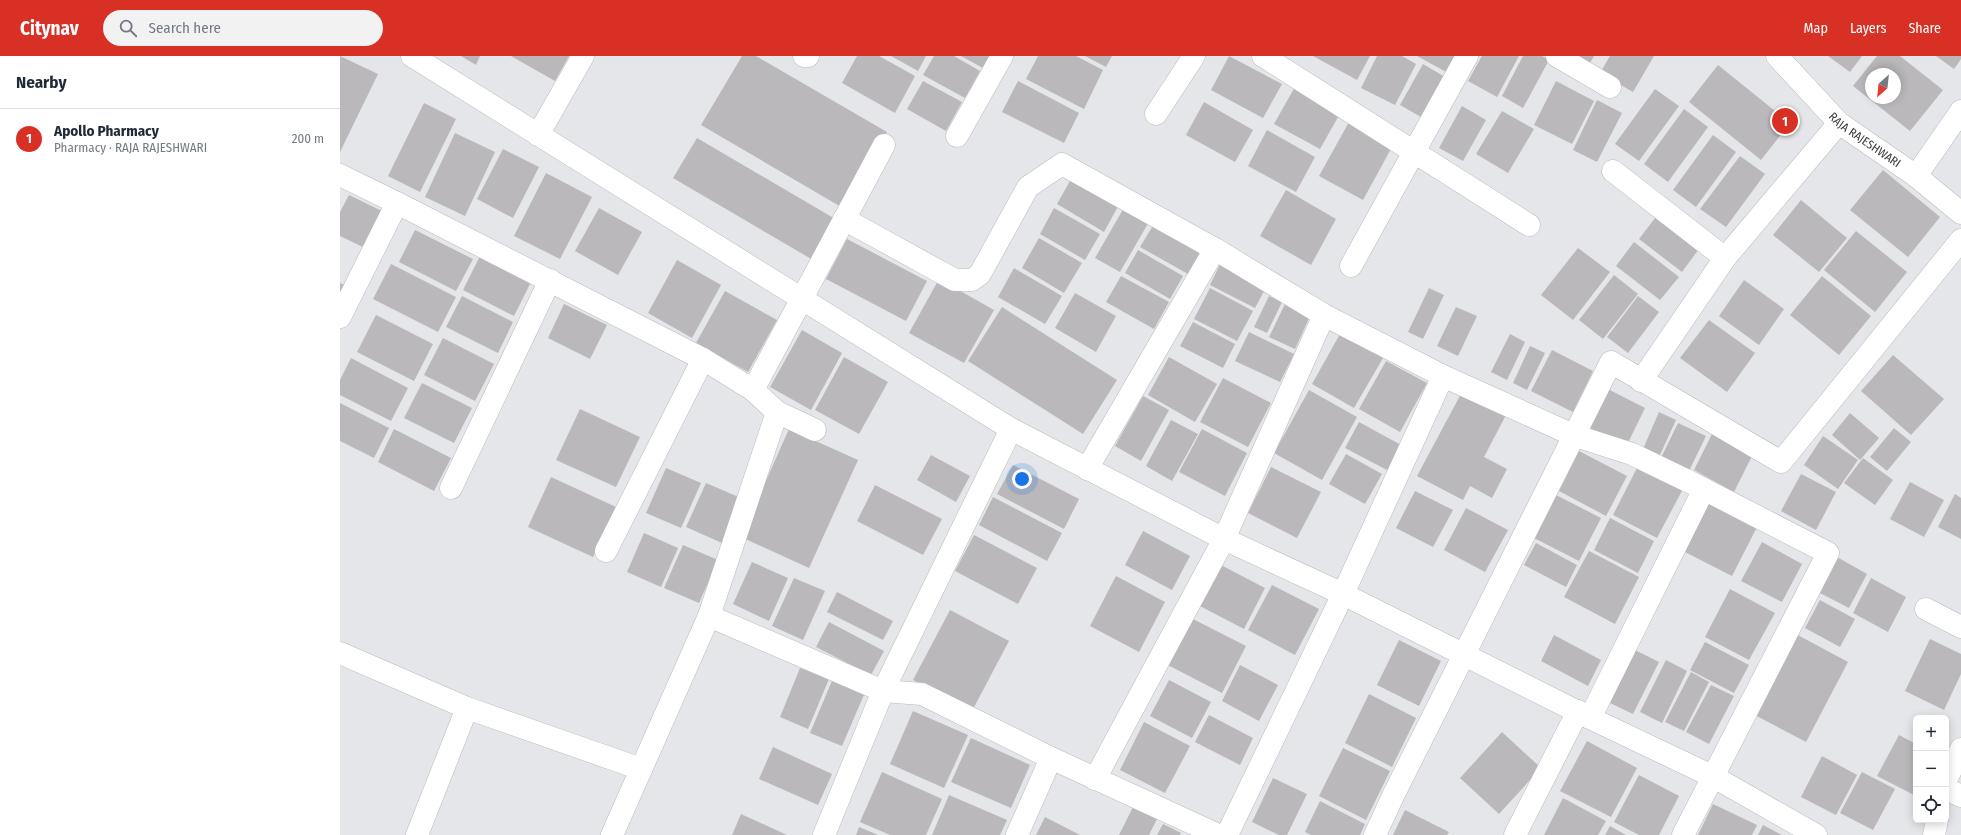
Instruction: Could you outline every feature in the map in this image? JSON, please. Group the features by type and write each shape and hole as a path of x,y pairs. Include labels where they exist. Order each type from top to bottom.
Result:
{"street":[{"path":"412,56 1011,429 1224,540 1343,594 1584,715 1714,777 1816,835"},
{"path":"538,135 583,56"},
{"path":"804,56 808,56"},
{"path":"957,136 1002,56"},
{"path":"1156,114 1194,56"},
{"path":"1263,56 1529,225"},
{"path":"1351,266 1467,56"},
{"path":"1557,56 1610,87"},
{"name":"RAJA RAJESHWARI","path":"1777,56 1839,123 1916,176 1961,213"},
{"path":"1916,176 1961,111"},
{"path":"1641,381 1725,258 1839,123"},
{"path":"753,390 884,145"},
{"path":"844,219 956,280 972,280 980,274 1028,188 1062,164 1215,249 1324,315 1443,376 1573,435 1632,454 1704,489 1828,553 1683,835"},
{"path":"1613,171 1725,258"},
{"path":"340,175 703,358 753,390 777,412 815,430"},
{"path":"340,317 397,203"},
{"path":"1375,835 1573,435 1611,362 1781,462 1961,240"},
{"path":"1086,469 1215,249"},
{"path":"451,488 550,280"},
{"path":"1095,779 1224,540 1324,315"},
{"path":"606,551 703,358"},
{"path":"1227,835 1343,594 1443,376"},
{"path":"612,835 710,616 777,412"},
{"path":"824,835 883,691 1011,429"},
{"path":"1515,835 1584,715 1704,489"},
{"path":"1926,609 1961,627"},
{"path":"710,616 883,691 922,694 1095,779 1218,835"},
{"path":"340,654 467,708 641,769"},
{"path":"417,835 467,708"},
{"path":"1949,774 1961,749"},
{"path":"1017,835 1051,758"},
{"path":"1949,790 1961,796"},
{"path":"1934,835 1936,823"}],"building":[{"path":"340,56 378,74 340,152"},
{"path":"461,56 480,56 476,65"},
{"path":"511,56 569,56 555,81"},
{"path":"742,56 756,56 887,132 843,208 701,125"},
{"path":"857,56 879,56 915,76 895,113 842,83"},
{"path":"891,56 926,56 918,71"},
{"path":"934,56 954,56 980,71 965,98 923,75"},
{"path":"961,56 990,56 983,68"},
{"path":"1038,56 1076,56 1103,70 1084,109 1026,79"},
{"path":"1085,56 1112,56 1106,67"},
{"path":"1229,56 1282,84 1263,118 1211,90"},
{"path":"1313,56 1370,56 1357,80"},
{"path":"1377,56 1402,56 1416,64 1395,105 1361,88"},
{"path":"1417,56 1457,56 1448,73"},
{"path":"1482,56 1519,56 1497,97 1468,81"},
{"path":"1523,56 1542,56 1549,60 1523,108 1502,96"},
{"path":"1574,56 1594,56 1589,65"},
{"path":"1610,56 1654,56 1633,92 1600,73"},
{"path":"1828,56 1862,56 1850,72"},
{"path":"1877,56 1900,56 1943,90 1910,131 1876,104 1901,104 1901,68 1867,68"},
{"path":"1936,56 1961,56 1961,59 1954,69"},
{"path":"1423,64 1445,77 1421,117 1400,105"},
{"path":"1718,65 1790,123 1761,160 1689,102"},
{"path":"1865,71 1865,95 1853,86"},
{"path":"923,81 962,102 946,131 907,109"},
{"path":"1018,81 1079,113 1064,143 1002,112"},
{"path":"1556,81 1594,101 1572,144 1534,125"},
{"path":"1296,85 1342,110 1320,149 1274,124"},
{"path":"1655,89 1679,106 1639,161 1615,144"},
{"path":"1597,100 1622,113 1597,162 1573,150"},
{"path":"1204,102 1253,130 1235,162 1186,135"},
{"path":"424,103 456,119 420,192 388,176"},
{"path":"1462,106 1486,120 1463,161 1439,148"},
{"path":"1684,109 1708,127 1668,182 1644,164"},
{"path":"1502,111 1534,129 1508,173 1476,154"},
{"path":"1349,122 1392,147 1363,200 1319,176"},
{"path":"1267,130 1315,157 1296,192 1248,166"},
{"path":"455,133 495,152 465,216 425,197"},
{"path":"1713,135 1736,152 1696,207 1673,190"},
{"path":"697,138 837,220 813,260 673,178"},
{"path":"503,149 539,167 513,218 477,199"},
{"path":"1740,156 1765,174 1726,227 1700,209"},
{"path":"1883,170 1940,217 1908,257 1850,210"},
{"path":"546,173 592,197 560,259 514,236"},
{"path":"1074,174 1121,201 1104,232 1057,204"},
{"path":"1286,190 1336,219 1311,265 1260,236"},
{"path":"349,195 386,213 369,250 340,236 340,212"},
{"path":"1801,200 1847,238 1819,272 1773,235"},
{"path":"1125,206 1150,220 1120,272 1095,258"},
{"path":"599,208 642,232 618,275 575,251"},
{"path":"1054,208 1100,234 1085,260 1040,234"},
{"path":"1662,209 1704,242 1682,272 1639,239"},
{"path":"1154,224 1202,251 1188,274 1140,247"},
{"path":"415,230 473,259 456,291 399,262"},
{"path":"1856,231 1907,272 1875,312 1824,270"},
{"path":"1039,238 1082,263 1064,293 1022,268"},
{"path":"847,239 927,281 906,321 826,279"},
{"path":"1634,242 1679,277 1660,300 1616,266"},
{"path":"1578,248 1610,272 1573,320 1541,295"},
{"path":"1138,250 1183,276 1170,299 1125,273"},
{"path":"480,256 531,282 514,316 463,290"},
{"path":"1223,258 1269,282 1255,308 1210,285"},
{"path":"677,260 721,285 692,338 648,313"},
{"path":"391,264 456,297 438,332 373,299"},
{"path":"1014,268 1062,296 1045,324 998,297"},
{"path":"1614,275 1638,294 1603,339 1579,320"},
{"path":"1121,276 1169,302 1154,329 1106,302"},
{"path":"1822,276 1871,316 1839,355 1790,315"},
{"path":"939,279 994,310 964,363 909,333"},
{"path":"1744,280 1784,309 1759,345 1719,316"},
{"path":"340,283 348,287 340,304"},
{"path":"1210,288 1253,311 1237,341 1194,319"},
{"path":"1429,288 1444,295 1423,339 1408,332"},
{"path":"725,291 777,320 748,372 696,343"},
{"path":"1075,293 1116,316 1096,352 1055,328"},
{"path":"462,296 513,322 498,353 446,327"},
{"path":"1269,296 1282,302 1267,333 1254,327"},
{"path":"1638,296 1659,312 1628,353 1607,337"},
{"path":"1286,302 1311,314 1295,349 1269,337"},
{"path":"564,304 607,325 590,359 548,338"},
{"path":"1002,307 1117,380 1083,434 968,361"},
{"path":"1456,307 1477,316 1458,356 1437,346"},
{"path":"376,315 433,344 414,381 357,352"},
{"path":"1709,320 1755,353 1727,392 1680,358"},
{"path":"1193,322 1235,344 1223,368 1180,346"},
{"path":"802,330 842,353 811,410 770,387"},
{"path":"1249,332 1294,354 1280,382 1235,361"},
{"path":"1340,334 1383,358 1354,408 1312,384"},
{"path":"1510,334 1525,342 1507,380 1491,372"},
{"path":"443,338 494,364 475,401 424,375"},
{"path":"1530,346 1545,353 1527,390 1513,383"},
{"path":"1552,350 1593,371 1573,412 1531,391"},
{"path":"1893,355 1944,399 1911,435 1861,391"},
{"path":"844,357 888,382 859,434 815,410"},
{"path":"1169,357 1217,384 1195,422 1148,395"},
{"path":"351,358 408,388 391,421 340,395 340,380"},
{"path":"1386,361 1427,383 1400,432 1359,409"},
{"path":"1223,378 1271,403 1248,447 1200,422"},
{"path":"422,383 472,408 454,443 404,418"},
{"path":"1602,386 1645,408 1626,447 1583,426"},
{"path":"1309,390 1357,417 1322,480 1274,453"},
{"path":"1462,392 1506,415 1484,457 1507,469 1492,498 1470,486 1463,500 1417,476"},
{"path":"1143,396 1169,410 1141,461 1115,446"},
{"path":"340,403 389,428 374,458 340,441"},
{"path":"580,409 640,437 616,487 556,460"},
{"path":"1659,412 1676,420 1659,457 1643,449"},
{"path":"1850,413 1879,438 1860,460 1832,435"},
{"path":"1171,420 1198,434 1172,481 1146,466"},
{"path":"1359,422 1401,445 1387,470 1345,448"},
{"path":"1678,423 1706,436 1687,475 1659,462"},
{"path":"1894,428 1911,442 1887,471 1870,457"},
{"path":"394,429 451,458 434,491 378,462"},
{"path":"789,429 858,460 809,568 741,537"},
{"path":"1202,429 1247,453 1225,496 1179,472"},
{"path":"1712,434 1752,456 1734,492 1694,470"},
{"path":"1823,436 1858,460 1838,489 1804,465"},
{"path":"1579,451 1627,476 1606,516 1559,491"},
{"path":"1346,454 1382,474 1365,504 1329,484"},
{"path":"931,455 970,476 956,502 917,480"},
{"path":"1863,458 1893,480 1875,505 1844,483"},
{"path":"1640,462 1685,485 1657,538 1613,515"},
{"path":"1013,465 1079,499 1064,529 997,494"},
{"path":"1271,467 1321,492 1297,538 1248,513"},
{"path":"666,468 701,483 681,528 646,513"},
{"path":"1801,474 1836,492 1816,530 1781,511"},
{"path":"551,477 616,507 593,557 528,527"},
{"path":"1910,482 1944,500 1924,537 1890,519"},
{"path":"706,483 741,498 722,543 686,527"},
{"path":"875,485 942,519 923,555 857,521"},
{"path":"1415,491 1453,510 1433,547 1396,528"},
{"path":"1955,494 1961,498 1961,539 1938,527"},
{"path":"1556,495 1601,518 1579,561 1534,538"},
{"path":"993,497 1062,533 1047,561 979,525"},
{"path":"1707,500 1757,527 1732,576 1681,550"},
{"path":"1466,508 1508,530 1485,572 1444,550"},
{"path":"1610,518 1654,541 1638,573 1594,550"},
{"path":"1143,531 1190,556 1172,590 1125,565"},
{"path":"644,533 678,548 661,587 627,572"},
{"path":"974,535 1037,568 1018,604 955,571"},
{"path":"1762,542 1802,564 1782,602 1741,581"},
{"path":"1536,543 1577,565 1566,587 1524,565"},
{"path":"683,545 718,560 699,603 664,588"},
{"path":"1589,551 1639,577 1615,624 1564,597"},
{"path":"1837,557 1867,574 1849,608 1818,592"},
{"path":"752,562 788,578 769,621 733,604"},
{"path":"1219,564 1265,588 1244,629 1198,605"},
{"path":"1116,576 1165,602 1139,652 1090,626"},
{"path":"794,578 825,591 803,640 772,626"},
{"path":"1871,578 1906,597 1888,632 1853,613"},
{"path":"1272,585 1319,609 1295,655 1248,630"},
{"path":"1730,589 1775,613 1749,660 1705,637"},
{"path":"837,592 893,621 883,640 827,612"},
{"path":"1820,600 1855,619 1840,647 1805,628"},
{"path":"950,610 1009,641 972,711 913,680"},
{"path":"1185,615 1246,646 1222,693 1160,661"},
{"path":"829,622 884,651 871,675 816,647"},
{"path":"1794,633 1848,662 1806,742 1751,713"},
{"path":"1554,635 1601,660 1588,686 1541,661"},
{"path":"1930,639 1961,654 1961,674 1944,710 1905,691"},
{"path":"1399,640 1441,661 1419,706 1377,685"},
{"path":"1705,642 1749,665 1734,693 1690,670"},
{"path":"1633,649 1659,662 1633,714 1606,701"},
{"path":"1666,660 1687,671 1662,723 1640,712"},
{"path":"1240,665 1278,685 1259,721 1222,701"},
{"path":"800,668 829,679 808,729 780,717"},
{"path":"1691,672 1709,682 1684,731 1665,722"},
{"path":"834,676 866,690 842,746 810,733"},
{"path":"1169,680 1211,702 1192,738 1150,716"},
{"path":"1711,685 1734,696 1709,744 1686,732"},
{"path":"1369,694 1416,718 1392,767 1345,743"},
{"path":"913,711 968,735 944,788 890,764"},
{"path":"1209,715 1253,738 1240,765 1195,742"},
{"path":"1144,722 1190,746 1165,793 1120,770"},
{"path":"1502,732 1541,768 1499,814 1460,778"},
{"path":"1899,735 1913,742 1913,794 1877,776"},
{"path":"971,738 1030,765 1011,808 951,782"},
{"path":"1587,741 1637,768 1611,817 1560,791"},
{"path":"773,747 832,774 818,805 759,779"},
{"path":"1343,748 1390,771 1366,820 1319,796"},
{"path":"1822,756 1857,775 1836,815 1801,797"},
{"path":"882,772 942,799 926,835 890,835 860,822"},
{"path":"1862,772 1895,789 1873,830 1840,813"},
{"path":"1639,775 1679,796 1659,835 1639,835 1614,822"},
{"path":"1273,778 1307,794 1287,835 1279,835 1252,822"},
{"path":"949,795 1007,820 1000,835 932,835"},
{"path":"1563,798 1606,821 1598,835 1544,835"},
{"path":"1320,801 1365,824 1360,835 1311,835 1305,832"},
{"path":"1713,804 1757,825 1752,835 1698,835"},
{"path":"1134,805 1158,817 1149,835 1119,835"},
{"path":"1405,810 1449,832 1447,835 1393,835"},
{"path":"741,814 787,835 732,835"},
{"path":"1045,817 1080,835 1036,835"},
{"path":"1163,824 1181,833 1180,835 1157,835"},
{"path":"1763,825 1782,835 1758,835"},
{"path":"1610,826 1626,835 1605,835"},
{"path":"859,827 878,835 856,835"}],"place":[{"name":"Apollo Pharmacy","path":"1785,121"}]}
